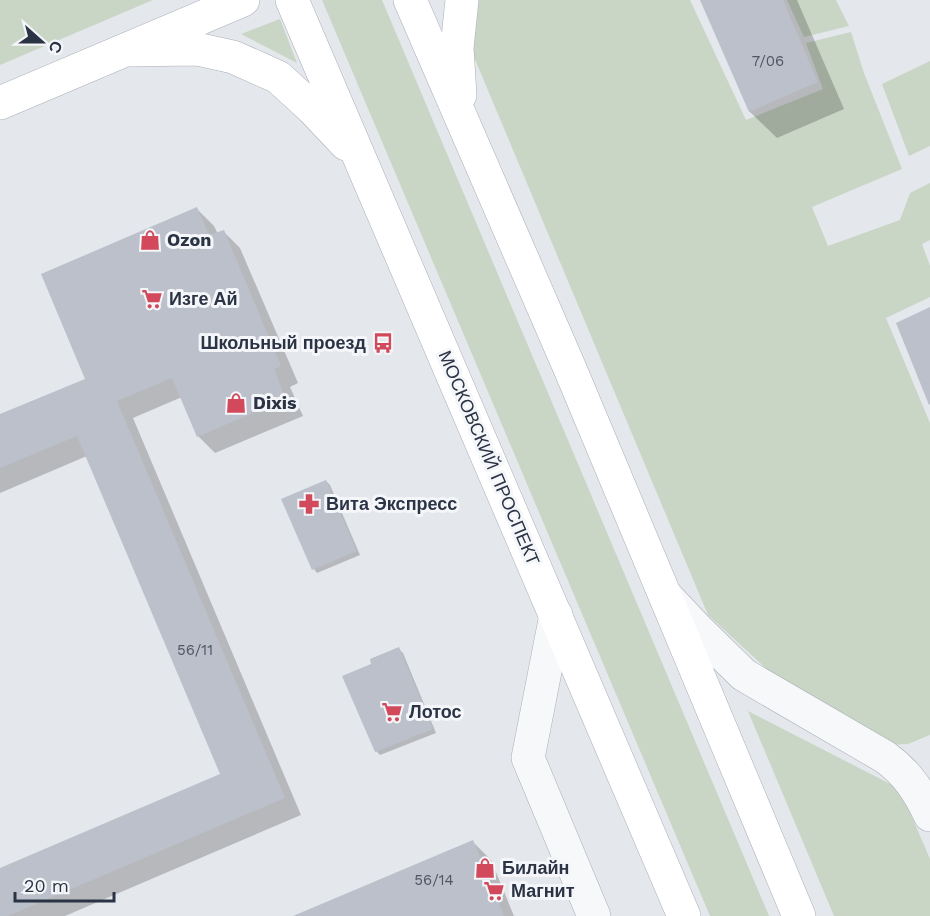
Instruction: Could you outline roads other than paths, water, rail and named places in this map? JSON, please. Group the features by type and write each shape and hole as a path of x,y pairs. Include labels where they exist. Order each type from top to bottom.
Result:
{"main road":[{"path":"0,103 243,0"},
{"name":"МОСКОВСКИЙ ПРОСПЕКТ","path":"292,0 684,916"},
{"path":"410,0 461,115 800,916"},
{"path":"461,115 457,48 462,0"},
{"path":"126,50 197,49 233,57 278,77 312,108 362,162"}],"street":[{"path":"663,592 744,675 901,768 920,792 930,815"},
{"path":"556,615 528,758 594,916"}],"place":[{"name":"Ozon","path":"150,240"},
{"name":"Изге Ай","path":"152,299"},
{"name":"Школьный проезд","path":"383,343"},
{"name":"Dixis","path":"236,403"},
{"name":"Вита Экспресс","path":"309,504"},
{"name":"Лотос","path":"392,712"},
{"name":"Билайн","path":"485,868"},
{"name":"Магнит","path":"494,891"}]}
